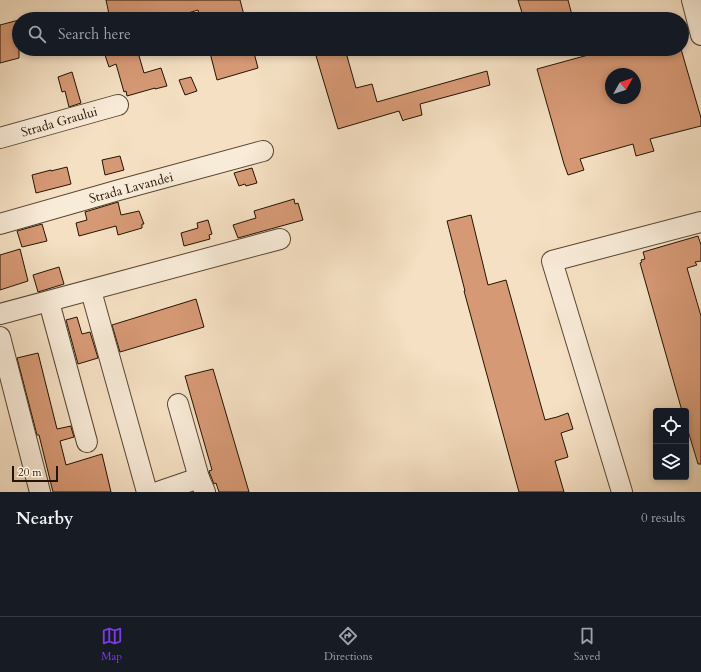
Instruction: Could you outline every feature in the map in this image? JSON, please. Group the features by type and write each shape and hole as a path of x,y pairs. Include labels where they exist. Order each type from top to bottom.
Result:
{"street":[{"path":"692,0 701,35"},
{"name":"Strada Graului","path":"0,138 118,105"},
{"name":"Strada Lavandei","path":"0,224 263,151"},
{"path":"622,492 552,261 701,222"},
{"path":"0,314 280,239"},
{"path":"90,291 147,492"},
{"path":"49,302 87,442"},
{"path":"0,337 40,492"},
{"path":"158,492 202,485 178,404"}],"building":[{"path":"106,0 240,0 243,12 198,12 198,10 191,12 109,12"},
{"path":"518,0 568,0 571,12 522,12"},
{"path":"12,22 12,56 19,56 19,58 0,63 0,25"},
{"path":"105,56 139,56 144,73 161,68 167,86 127,96 126,91 124,92 116,64 109,67"},
{"path":"211,56 255,56 258,68 217,80"},
{"path":"316,56 347,56 356,88 372,84 377,102 487,71 490,85 420,104 422,115 403,121 399,111 338,129"},
{"path":"584,56 683,56 701,118 701,126 650,139 654,151 636,156 633,144 580,159 584,170 568,175 537,69"},
{"path":"72,72 81,103 69,107 65,91 62,92 58,77"},
{"path":"191,77 197,91 185,95 179,80"},
{"path":"120,156 124,170 105,175 102,160"},
{"path":"67,167 71,184 36,193 32,175"},
{"path":"252,168 257,183 239,186 234,173"},
{"path":"294,199 295,204 298,203 303,220 238,238 233,225 256,218 254,211"},
{"path":"118,202 121,215 139,211 144,224 142,224 142,228 118,235 116,226 79,236 76,223 87,220 85,212"},
{"path":"471,215 488,285 506,280 545,420 568,413 573,429 561,433 568,457 555,461 564,492 519,492 464,291 447,221"},
{"path":"208,220 212,234 209,235 210,239 184,246 181,233 198,228 197,223"},
{"path":"42,224 47,241 22,247 17,231"},
{"path":"698,236 701,245 701,261 695,262 697,265 687,268 701,316 701,464 698,464 689,434 689,408 681,408 640,263 642,262 641,260 645,259 643,252"},
{"path":"20,249 28,281 0,290 0,255"},
{"path":"59,267 64,284 38,292 33,275"},
{"path":"196,299 204,327 120,352 112,325"},
{"path":"77,317 82,334 90,332 98,358 78,364 66,320"},
{"path":"38,353 57,429 71,426 74,437 60,441 66,465 102,454 111,492 53,492 39,435 37,435 17,358"},
{"path":"213,369 249,492 219,492 209,471 212,470 185,376"}]}
